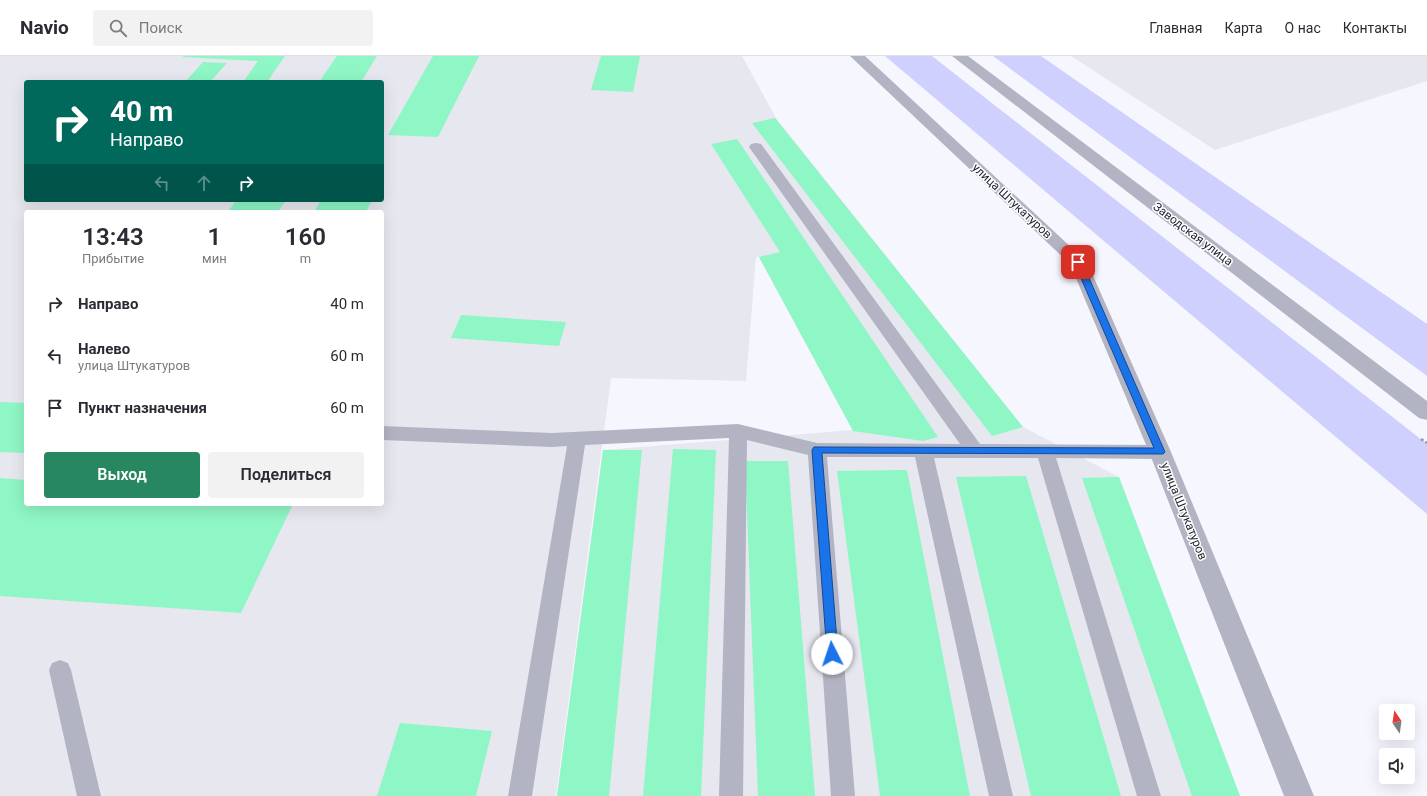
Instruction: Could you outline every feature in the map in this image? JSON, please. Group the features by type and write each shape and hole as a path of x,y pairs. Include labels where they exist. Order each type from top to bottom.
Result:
{"street":[{"name":"улица Штукатуров","path":"857,56 1078,262 1160,452 1299,796"},
{"name":"Заводская улица","path":"959,56 1427,412"}],"lane":[{"path":"756,147 975,451"},
{"path":"384,432 552,440 738,431 817,450 1160,452"},
{"path":"731,796 738,431"},
{"path":"520,796 577,439"},
{"path":"817,450 843,796"},
{"path":"923,450 1001,796"},
{"path":"1045,451 1148,796"},
{"path":"60,670 89,796"}],"shaded area":[{"path":"0,56 742,56 776,118 1023,427 1119,477 1240,796 557,796 603,450 853,430 759,257 756,257 746,381 611,378 556,796 0,796"},
{"path":"885,56 932,56 1427,444 1427,514"},
{"path":"993,56 1041,56 1427,324 1427,376"},
{"path":"1071,56 1427,56 1427,81 1215,150"}],"building":[{"path":"285,56 268,80 244,80 258,61 183,57"},
{"path":"337,56 377,56 362,80 320,80"},
{"path":"433,56 479,56 438,137 388,135"},
{"path":"601,56 640,56 633,92 591,90"},
{"path":"203,62 227,63 212,80 187,80"},
{"path":"775,118 1023,427 992,436 752,123"},
{"path":"737,139 938,437 923,441 853,431 759,257 780,252 711,144"},
{"path":"235,202 285,202 279,210 229,210"},
{"path":"320,202 371,202 367,210 315,210"},
{"path":"461,315 566,322 559,346 451,338"},
{"path":"0,402 24,403 24,453 0,452"},
{"path":"673,449 716,450 701,796 643,796"},
{"path":"603,450 642,450 609,796 557,796"},
{"path":"745,461 788,461 815,796 758,796"},
{"path":"907,470 970,796 880,796 837,471"},
{"path":"1026,476 1121,796 1031,796 956,477"},
{"path":"1119,477 1240,796 1192,796 1082,478"},
{"path":"0,478 24,480 24,506 292,506 241,613 0,596"},
{"path":"400,723 492,731 476,796 377,796"}],"route":[{"path":"832,654 817,450 1160,452 1078,262"}]}
